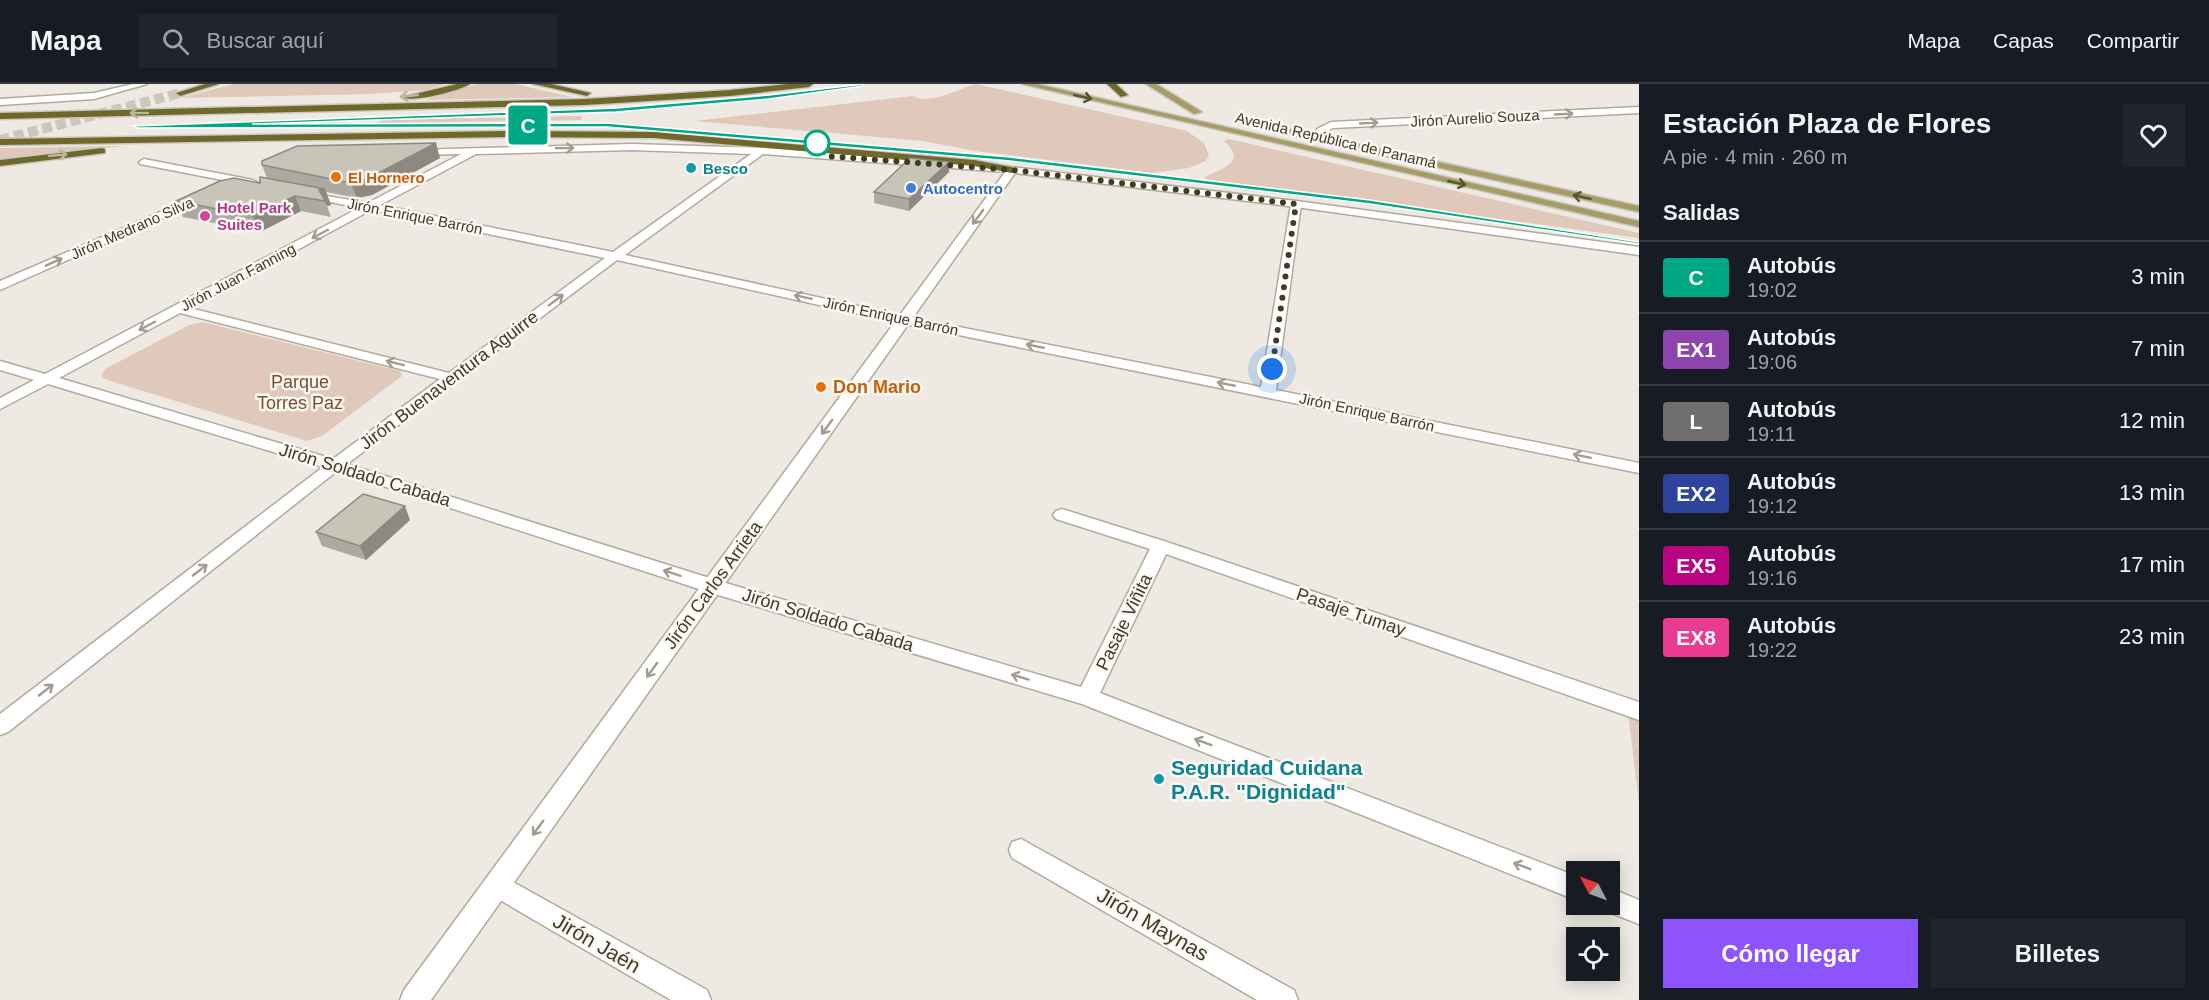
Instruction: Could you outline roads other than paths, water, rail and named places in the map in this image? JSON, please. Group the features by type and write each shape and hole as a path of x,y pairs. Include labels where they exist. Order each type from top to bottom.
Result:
{"highway":[{"path":"168,90 190,84"},
{"path":"180,93 215,84"},
{"path":"166,112 268,102 404,97 434,93 466,84"},
{"path":"537,84 574,92 611,94 808,84"},
{"path":"0,116 596,101 730,93 808,84"},
{"path":"1111,84 1124,95"},
{"path":"0,142 473,134 654,135 883,154 974,163 1012,170"},
{"path":"0,163 94,152 156,148 654,135"}],"main road":[{"name":"Avenida República de Panamá","path":"1026,84 1639,224"},
{"path":"1073,84 1208,114"},
{"path":"1150,84 1197,112"},
{"name":"Avenida República de Panamá","path":"1276,129 1639,209"}],"street":[{"path":"0,102 94,96 143,84"},
{"name":"Jirón Aurelio Souza","path":"1319,139 1320,131 1331,125 1639,110"},
{"path":"406,152 633,147 761,151 1012,170 1296,204 1639,251"},
{"name":"Jirón Juan Fanning","path":"0,404 477,150"},
{"name":"Jirón Buenaventura Aguirre","path":"0,726 335,465 615,256 761,151"},
{"path":"144,162 271,187"},
{"name":"Jirón Carlos Arrieta","path":"414,1000 1012,170"},
{"name":"Jirón Medrano Silva","path":"0,286 261,171"},
{"name":"Jirón Enrique Barrón","path":"292,191 615,256 904,320 1639,468"},
{"path":"1268,392 1296,204"},
{"path":"179,309 452,378"},
{"name":"Jirón Soldado Cabada","path":"0,365 335,465 712,586 1087,697 1566,884"},
{"name":"Pasaje Tumay","path":"1062,515 1161,546 1639,711"},
{"name":"Pasaje Viñita","path":"1087,697 1161,546"},
{"name":"Jirón Maynas","path":"1021,850 1284,1000"},
{"name":"Jirón Jaén","path":"497,885 697,1000"},
{"path":"1620,904 1639,912"}],"tunnel":[{"path":"0,140 180,93"}],"place":[{"name":"Besco","path":"691,168"},
{"name":"El Hornero","path":"336,177"},
{"name":"Autocentro","path":"911,188"},
{"name":"Hotel Park Suites","path":"205,216"},
{"name":"Don Mario","path":"821,387"},
{"name":"Seguridad Cuidana P.A.R. \"Dignidad\"","path":"1159,779"}],"park label":[{"name":"Parque Torres Paz","path":"300,392"}]}
